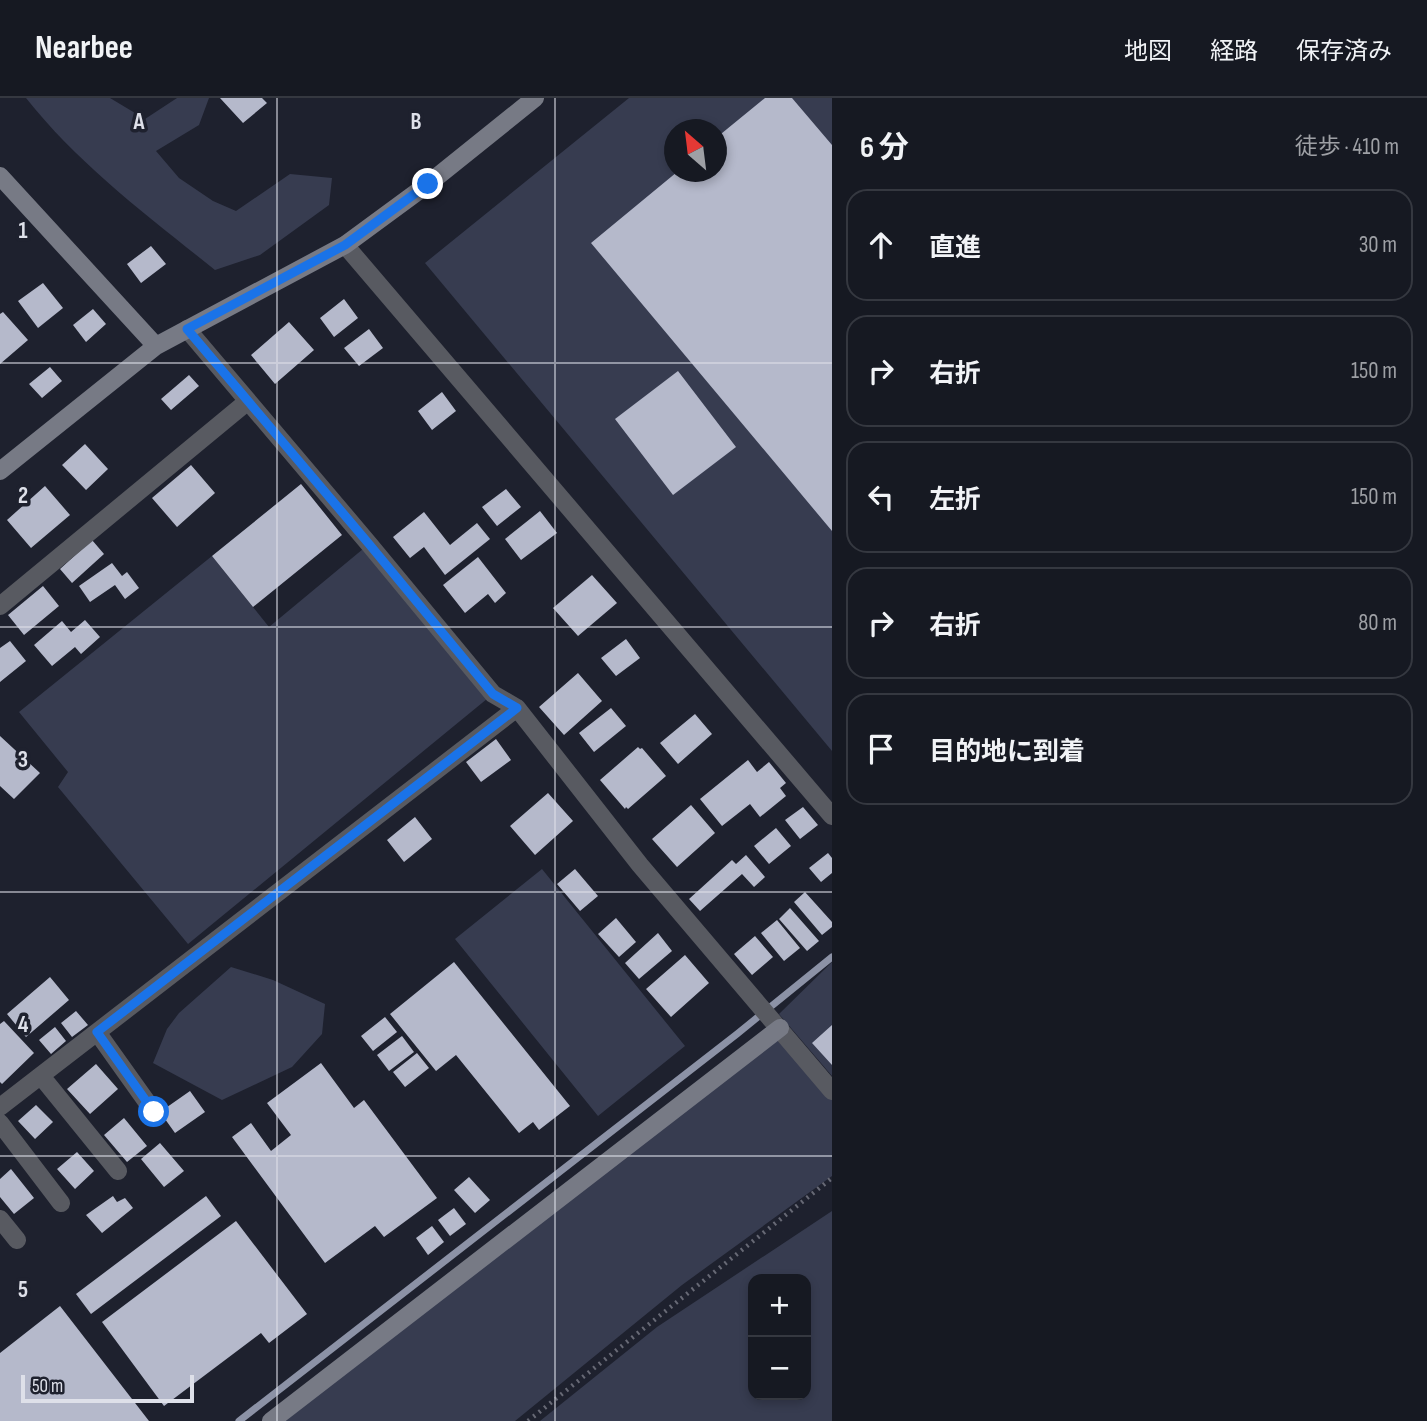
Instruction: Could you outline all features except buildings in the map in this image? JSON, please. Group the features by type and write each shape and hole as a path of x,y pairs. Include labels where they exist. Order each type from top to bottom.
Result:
{"street":[{"path":"0,471 156,346 345,245 428,184 535,98"},
{"path":"0,176 156,346"},
{"path":"345,245 832,816"},
{"path":"187,329 493,694 517,708 640,865 832,1091"},
{"path":"0,606 248,401"},
{"path":"0,1107 517,708"},
{"path":"271,1421 779,1028"},
{"path":"97,1032 154,1112"},
{"path":"41,1076 118,1171"},
{"path":"0,1123 61,1203"},
{"path":"0,1219 17,1240"}],"path":[{"path":"528,1421 832,1178"}],"shaded area":[{"path":"26,98 110,98 145,119 177,98 209,98 199,125 156,151 179,178 213,201 236,211 290,174 332,178 329,205 260,255 215,270 92,168"},
{"path":"629,98 832,98 832,751 425,263"},
{"path":"369,544 493,694 188,944 58,787 68,772 19,712 212,556 269,627"},
{"path":"542,869 685,1046 598,1116 455,939"},
{"path":"832,962 832,1076 779,1014"},
{"path":"231,967 273,980 325,1004 322,1034 292,1067 222,1100 153,1063 167,1029 179,1013"},
{"path":"780,1028 832,1091 832,1176 682,1285 515,1421 285,1421"},
{"path":"832,1211 832,1421 540,1421 657,1327"}],"waterway":[{"path":"239,1421 832,957"}],"route":[{"path":"154,1112 97,1032 517,708 493,694 187,329 345,245 428,184"}]}
